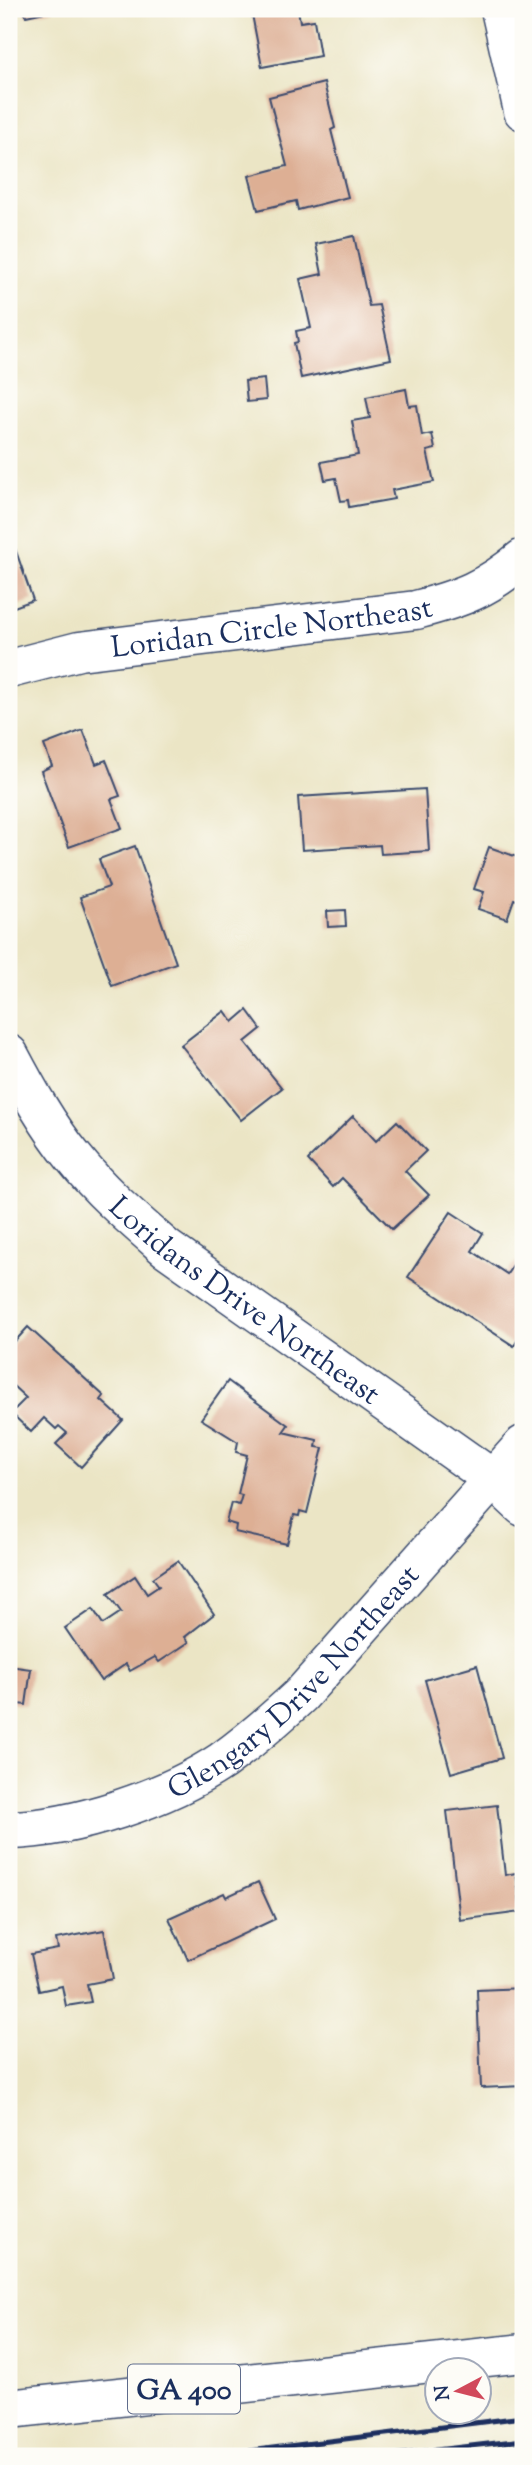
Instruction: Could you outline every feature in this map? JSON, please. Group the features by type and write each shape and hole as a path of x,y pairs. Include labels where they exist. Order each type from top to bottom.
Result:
{"main road":[{"path":"500,9 523,111"},
{"name":"Loridan Circle Northeast","path":"9,669 79,652 416,610 456,600 498,578 523,558"},
{"name":"Loridans Drive Northeast","path":"9,1054 32,1098 74,1158 118,1206 166,1248 493,1479 523,1507"},
{"name":"Glengary Drive Northeast","path":"9,1830 24,1830 93,1817 158,1794 220,1762 263,1730 301,1695 523,1445"},
{"name":"GA 400","path":"9,2409 523,2353"}],"building":[{"path":"24,9 54,9 54,10 26,16"},
{"path":"251,9 298,9 300,22 314,20 320,56 262,67"},
{"path":"324,83 335,128 331,130 348,197 298,210 296,201 258,210 249,176 287,166 269,97"},
{"path":"354,236 369,306 379,305 391,359 301,378 294,343 298,342 296,331 311,328 300,279 322,274 316,244"},
{"path":"264,379 266,400 247,402 245,381"},
{"path":"406,389 409,406 417,405 422,436 432,434 435,449 427,451 434,482 392,490 394,499 349,507 348,500 341,501 336,478 325,480 321,462 358,455 352,421 370,418 366,397"},
{"path":"9,531 33,600 9,609"},
{"path":"83,730 96,764 106,760 120,796 111,799 122,828 69,847 41,771 52,766 44,745"},
{"path":"425,789 429,851 381,854 380,845 302,850 298,797"},
{"path":"135,846 176,963 112,986 80,897 109,887 99,859"},
{"path":"489,847 523,859 523,902 514,899 507,919 478,909 484,892 474,889"},
{"path":"345,910 346,926 328,927 327,911"},
{"path":"247,1010 261,1029 245,1042 282,1088 241,1120 181,1045 225,1011 233,1022"},
{"path":"353,1116 376,1141 397,1121 426,1151 405,1171 429,1195 392,1229 342,1178 333,1187 308,1160"},
{"path":"451,1212 483,1233 472,1251 507,1274 515,1262 523,1267 523,1331 514,1346 408,1277"},
{"path":"28,1327 104,1396 101,1400 123,1420 81,1467 56,1444 67,1433 59,1426 56,1429 44,1418 31,1432 11,1413 26,1398 13,1386 9,1390 9,1348"},
{"path":"228,1381 288,1425 283,1432 317,1440 316,1447 323,1448 307,1513 300,1511 299,1516 294,1515 287,1544 235,1532 236,1525 226,1522 231,1503 239,1505 242,1495 238,1494 247,1455 236,1452 238,1442 201,1419"},
{"path":"178,1561 214,1614 185,1637 189,1642 159,1662 155,1657 130,1671 126,1664 101,1681 65,1628 93,1609 103,1624 121,1612 108,1594 135,1576 147,1594 159,1586 153,1578"},
{"path":"477,1665 502,1758 451,1773 425,1680"},
{"path":"9,1666 31,1669 26,1705 9,1703"},
{"path":"497,1805 505,1875 516,1873 521,1912 460,1920 447,1811"},
{"path":"258,1882 275,1919 188,1960 169,1918 224,1893 226,1897"},
{"path":"104,1930 113,1979 87,1984 91,2002 66,2006 62,1986 39,1991 31,1954 58,1949 56,1939"},
{"path":"523,1988 523,2086 481,2088 477,1990"}],"railway":[{"path":"208,2456 523,2417"},
{"path":"384,2456 523,2440"}]}
